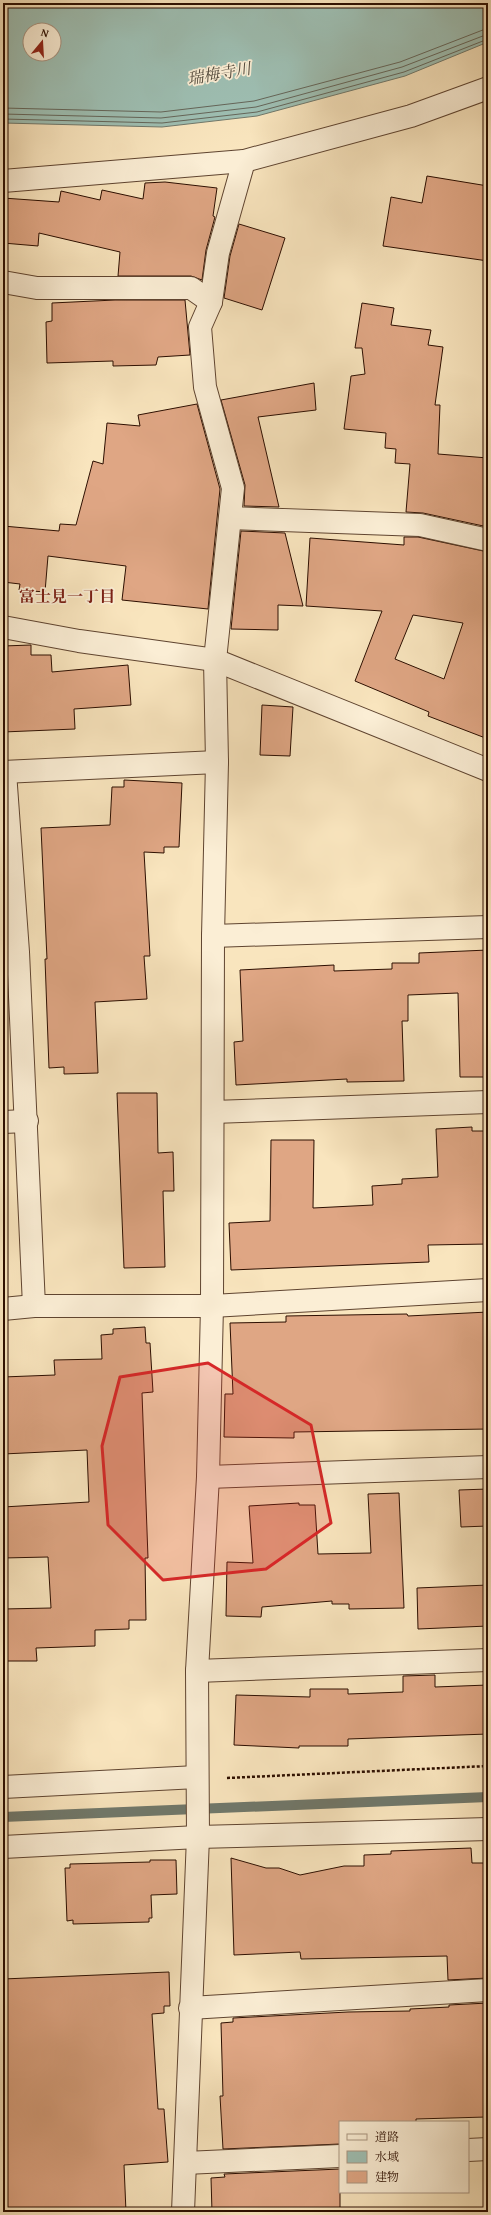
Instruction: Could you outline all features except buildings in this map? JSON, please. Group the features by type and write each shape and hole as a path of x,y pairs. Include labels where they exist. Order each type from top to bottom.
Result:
{"street":[{"path":"3,181 244,161 411,116 488,88"},
{"path":"183,2212 198,1838 197,1671 208,1477 212,1306 213,936 217,762 215,660 233,488 205,387 200,327 211,302 218,253 244,161"},
{"path":"3,282 37,288 191,288 211,302"},
{"path":"230,518 420,525 488,540"},
{"path":"3,627 79,641 215,660 488,770"},
{"path":"34,1306 27,1121 11,952 4,772 217,762"},
{"path":"213,936 488,926"},
{"path":"213,1112 488,1102"},
{"path":"3,1122 27,1121"},
{"path":"3,1309 34,1306 212,1306 488,1290"},
{"path":"208,1477 488,1467"},
{"path":"197,1671 488,1660"},
{"path":"3,1787 197,1777"},
{"path":"3,1847 198,1838 488,1829"},
{"path":"190,2008 488,1990"},
{"path":"469,2150 488,2149"},
{"path":"185,2163 339,2156"}],"path":[{"path":"226,1778 488,1766"}],"highlighted area":[{"path":"208,1363 311,1425 331,1523 266,1569 163,1580 108,1525 102,1446 120,1377"}],"water":[{"name":"瑞梅寺川","path":"3,3 488,3 488,42 405,76 257,116 162,127 3,123"}],"waterway":[{"path":"3,1817 488,1797"}],"district":[{"name":"富士見一丁目","path":"67,596"}]}
